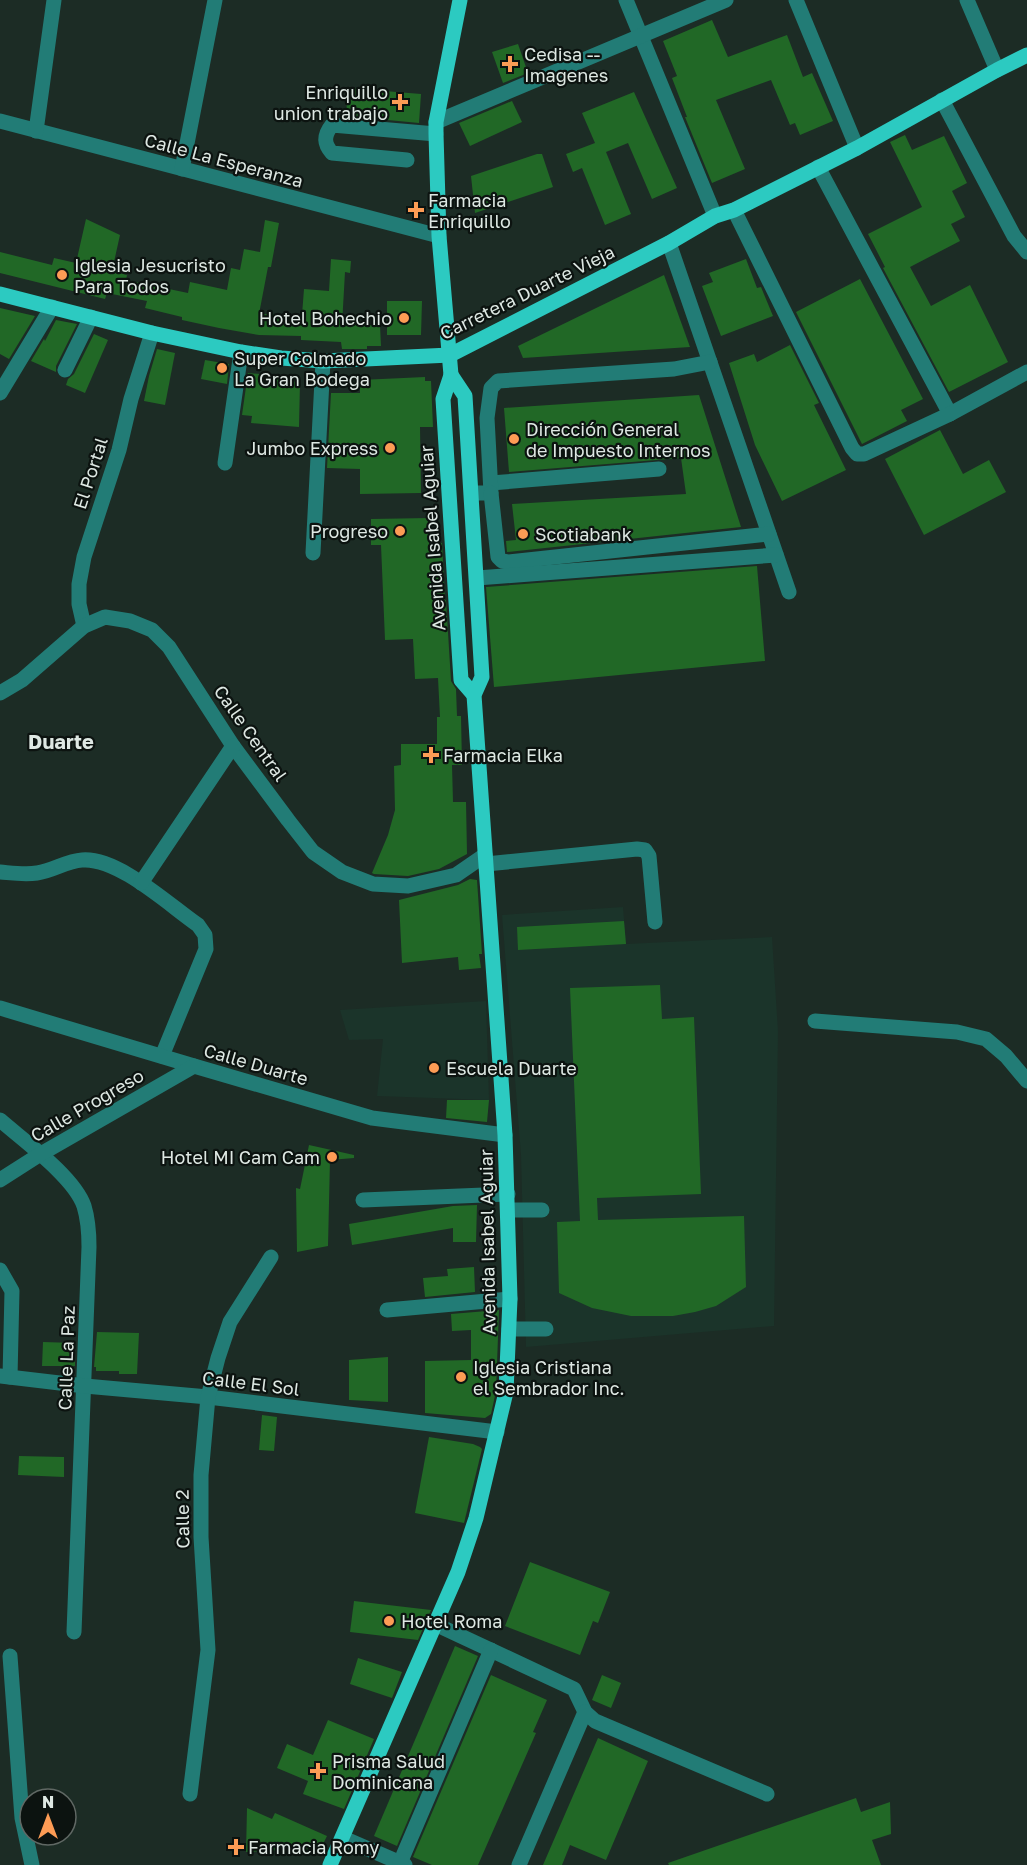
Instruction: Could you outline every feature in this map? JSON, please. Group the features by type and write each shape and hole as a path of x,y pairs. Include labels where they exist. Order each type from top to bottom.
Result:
{"main road":[{"name":"Avenida Isabel Aguiar","path":"460,0 436,128 439,236 451,375 443,399 460,680 474,695"},
{"name":"Carretera Duarte Vieja","path":"0,294 152,333 241,352 323,361 450,355 669,243 715,216 734,210 857,148 1027,55"},
{"name":"Avenida Isabel Aguiar","path":"330,1865 458,1572 476,1518 506,1392 510,1299 508,1202 474,695 482,676 477,578 465,396 451,375"},
{"path":"455,579 477,578"}],"street":[{"path":"36,131 54,0"},
{"path":"182,169 215,0"},
{"path":"626,0 715,216"},
{"path":"407,160 332,153 325,140 327,132 332,125 436,128 640,35 726,0"},
{"path":"796,0 857,148"},
{"path":"967,0 997,70"},
{"path":"942,100 1014,236 1027,252"},
{"name":"Calle La Esperanza","path":"0,121 439,236"},
{"path":"818,167 950,414"},
{"path":"734,210 857,454 864,454 950,414 1027,372"},
{"path":"669,243 789,592"},
{"path":"0,393 52,307"},
{"path":"65,370 91,317"},
{"name":"El Portal","path":"84,626 79,604 79,584 84,557 119,450 131,399 152,333"},
{"path":"225,463 241,352"},
{"path":"314,553 323,361"},
{"path":"710,362 674,369 498,381 490,388 487,418 498,557 508,562 769,534"},
{"path":"472,493 491,488 659,469"},
{"path":"477,578 776,555"},
{"name":"Calle Central","path":"0,693 22,680 84,626 105,617 130,621 152,630 169,647 233,746 313,852 342,872 373,884 408,886 456,875 486,859"},
{"path":"141,884 233,746"},
{"path":"486,859 645,850 649,856 655,922"},
{"path":"0,872 38,873 82,860 110,864 198,926 205,935 206,942 202,959 162,1056"},
{"name":"Calle Duarte","path":"0,1008 372,1118 505,1135"},
{"path":"815,1021 957,1032 986,1039 1006,1056 1027,1081"},
{"name":"Calle Progreso","path":"0,1180 194,1066"},
{"name":"Calle La Paz","path":"0,1120 68,1180 84,1206 88,1225 85,1386 74,1632"},
{"path":"363,1200 508,1202 542,1210"},
{"name":"Calle 2","path":"190,1794 208,1650 201,1537 201,1475 208,1397 230,1322 271,1257"},
{"path":"0,1269 12,1291 5,1376"},
{"path":"387,1310 510,1299"},
{"path":"509,1329 546,1329"},
{"name":"Calle El Sol","path":"5,1376 208,1397 497,1432"},
{"path":"435,1624 574,1689 585,1712 595,1721 767,1794"},
{"path":"342,1838 403,1864 491,1650"},
{"path":"10,1656 22,1818 32,1865"},
{"path":"519,1865 585,1712"}],"shaded area":[{"path":"623,907 626,944 772,937 778,1031 774,1326 526,1347 521,1155 502,915"},
{"name":"Escuela Duarte","path":"486,1001 489,1100 377,1096 383,1039 349,1040 340,1010"}],"building":[{"path":"712,20 728,57 787,35 803,77 812,73 833,121 800,135 795,123 790,125 771,80 716,100 745,169 712,183 685,117 687,117 672,78 677,76 663,41"},
{"name":"Cedisa -- Imagenes","path":"518,44 528,73 503,83 492,52"},
{"path":"348,88 421,94 419,123 346,116"},
{"path":"634,92 677,188 652,199 628,143 606,152 631,214 605,225 582,168 573,172 566,154 595,143 582,113"},
{"path":"512,101 522,122 470,146 459,123"},
{"path":"905,135 912,150 944,136 967,183 952,191 965,217 951,224 960,241 910,267 931,306 970,285 1008,362 949,392 883,268 885,267 868,234 922,207 890,142"},
{"path":"542,154 553,187 475,213 471,176"},
{"path":"86,219 120,235 112,271 127,275 126,280 188,293 190,282 227,290 231,268 240,270 244,249 260,252 265,220 279,223 259,314 302,315 304,289 329,291 331,259 351,261 350,273 345,272 342,325 380,325 381,346 367,346 367,349 342,349 341,342 301,340 301,336 259,335 219,328 182,320 182,317 145,308 147,301 107,293 105,299 0,273 0,252 52,265 54,258 76,263"},
{"path":"746,259 757,288 761,287 773,316 721,336 702,286 713,282 709,273"},
{"path":"664,275 690,347 523,358 518,346"},
{"path":"860,279 923,399 901,410 907,421 862,444 796,312"},
{"name":"Hotel Bohechio","path":"387,301 422,301 421,335 387,335"},
{"path":"0,308 35,316 9,359 0,354"},
{"path":"56,320 77,324 56,366 56,372 31,361"},
{"path":"94,334 108,340 85,393 66,385"},
{"path":"790,345 819,403 814,405 846,470 782,501 755,445 729,363 754,354 757,362"},
{"path":"157,349 175,353 165,405 144,401"},
{"path":"205,360 229,364 227,384 201,379"},
{"path":"248,373 284,376 284,381 300,382 299,427 251,423 252,416 242,415"},
{"path":"425,377 425,381 431,381 433,427 420,427 421,493 360,494 360,469 327,468 331,393 360,393 360,380"},
{"path":"699,395 741,527 507,552 506,541 516,540 512,504 686,494 681,458 509,472 504,408"},
{"path":"940,430 963,474 989,460 1006,492 924,535 885,459"},
{"path":"429,518 429,544 442,543 451,681 456,689 457,716 461,716 462,765 452,765 453,802 466,802 467,854 439,869 408,876 374,874 372,873 388,835 395,810 394,766 401,765 401,744 437,744 437,717 440,717 438,678 415,679 413,639 385,640 381,545 371,545 371,519"},
{"path":"757,566 765,661 494,687 486,587"},
{"path":"470,879 477,880 481,968 459,970 458,957 402,963 399,900 458,885"},
{"path":"624,921 626,944 518,950 517,927"},
{"path":"660,985 662,1019 694,1017 701,1194 597,1198 598,1220 744,1216 746,1287 716,1306 695,1312 673,1316 631,1316 592,1308 559,1293 557,1222 580,1221 570,988"},
{"path":"447,1100 489,1100 487,1122 446,1118"},
{"path":"309,1145 354,1155 354,1158 330,1160 328,1246 297,1252 296,1188 300,1189"},
{"path":"477,1205 476,1242 453,1242 453,1228 352,1245 349,1224 453,1206"},
{"path":"474,1267 475,1292 425,1297 423,1278 448,1276 447,1269"},
{"path":"499,1310 496,1391 491,1414 485,1418 425,1413 425,1361 471,1360 471,1330 452,1331 451,1314"},
{"path":"97,1332 139,1333 137,1374 96,1371 94,1367"},
{"path":"43,1342 75,1343 75,1366 42,1366"},
{"path":"388,1357 388,1402 349,1400 349,1360"},
{"path":"262,1415 277,1417 274,1451 259,1450"},
{"path":"429,1437 473,1444 482,1449 464,1523 415,1513"},
{"path":"19,1456 64,1457 64,1477 18,1475"},
{"path":"530,1562 610,1592 598,1623 593,1621 580,1655 505,1626"},
{"name":"Hotel Roma","path":"354,1601 431,1610 418,1640 350,1632"},
{"path":"455,1646 478,1656 397,1846 374,1836"},
{"path":"358,1658 402,1672 392,1698 350,1684"},
{"path":"491,1675 547,1700 533,1732 536,1733 478,1865 432,1865 413,1857"},
{"path":"602,1675 621,1683 611,1708 592,1700"},
{"path":"328,1720 374,1739 344,1809 303,1794 308,1781 277,1768 287,1744 313,1755"},
{"path":"598,1738 648,1761 606,1860 570,1845 562,1865 543,1865"},
{"path":"856,1798 861,1812 890,1802 891,1834 872,1840 881,1865 669,1865 668,1863"},
{"path":"247,1808 272,1819 275,1813 327,1836 321,1848 246,1852"}],"place":[{"name":"Cedisa -- Imagenes","path":"510,64"},
{"name":"Enriquillo union trabajo","path":"400,102"},
{"name":"Farmacia Enriquillo","path":"416,210"},
{"name":"Iglesia Jesucristo Para Todos","path":"62,275"},
{"name":"Hotel Bohechio","path":"404,318"},
{"name":"Super Colmado La Gran Bodega","path":"222,368"},
{"name":"Dirección General de Impuesto Internos","path":"514,439"},
{"name":"Jumbo Express","path":"390,448"},
{"name":"Progreso","path":"400,531"},
{"name":"Scotiabank","path":"523,534"},
{"name":"Farmacia Elka","path":"431,755"},
{"name":"Escuela Duarte","path":"434,1068"},
{"name":"Hotel MI Cam Cam","path":"332,1157"},
{"name":"Iglesia Cristiana el Sembrador Inc.","path":"461,1377"},
{"name":"Hotel Roma","path":"389,1621"},
{"name":"Prisma Salud Dominicana","path":"318,1771"},
{"name":"Farmacia Romy","path":"236,1847"}],"district":[{"name":"Duarte","path":"61,741"}]}
